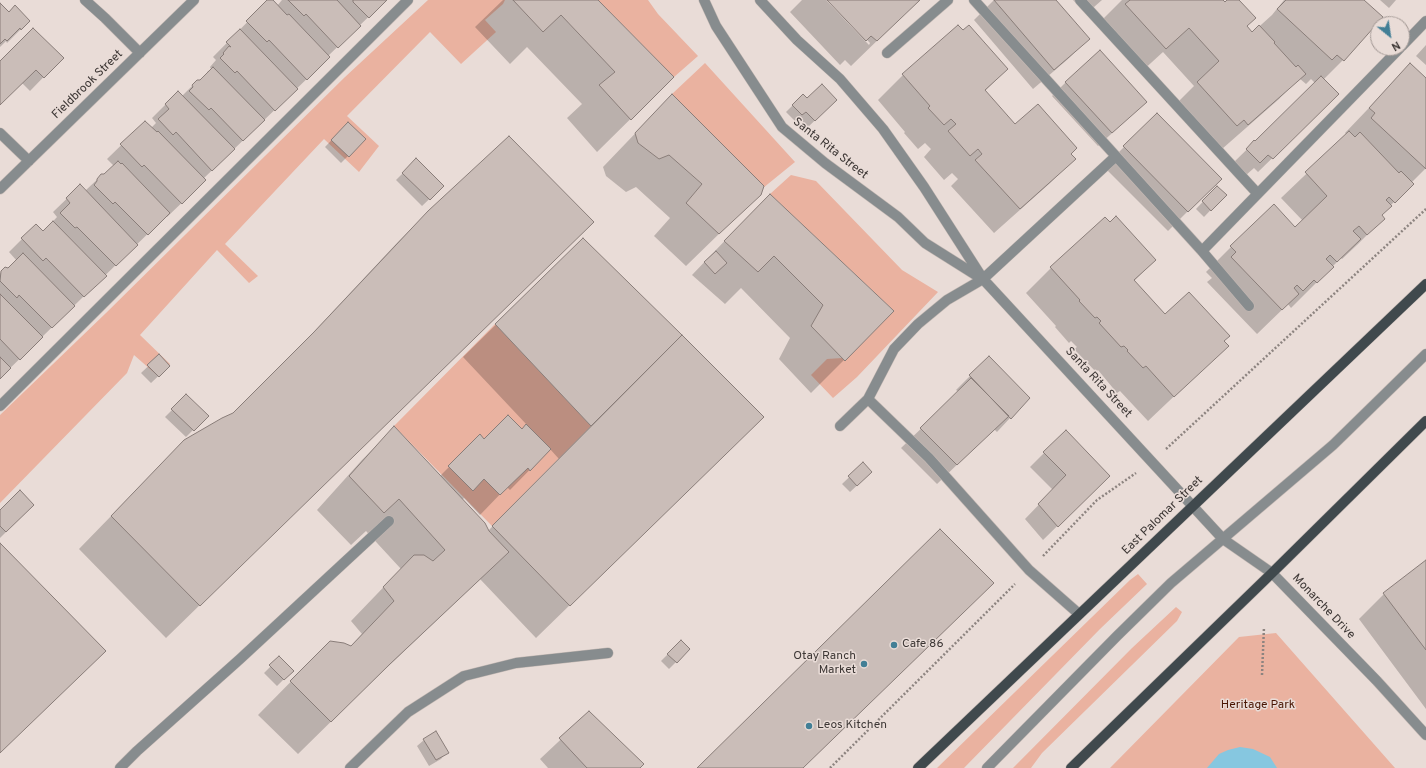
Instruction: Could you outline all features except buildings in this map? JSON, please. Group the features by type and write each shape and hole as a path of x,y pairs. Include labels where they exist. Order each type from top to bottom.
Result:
{"main road":[{"name":"East Palomar Street","path":"918,768 1426,284"},
{"path":"1071,768 1426,421"}],"street":[{"path":"85,0 140,53"},
{"name":"Fieldbrook Street","path":"0,189 194,0"},
{"path":"0,406 408,0"},
{"name":"Santa Rita Street","path":"704,0 716,26 782,127 825,163 898,217 925,243 983,279"},
{"name":"Santa Rita Street","path":"760,0 798,40 840,79 883,129 924,188 983,279 1192,506"},
{"path":"887,53 948,0"},
{"path":"974,0 1202,251 1249,306"},
{"path":"1080,0 1257,193"},
{"path":"1410,38 1426,21"},
{"path":"1202,251 1392,56"},
{"path":"0,133 29,161"},
{"path":"840,426 868,399 894,349 918,324 947,300 983,279 1115,157"},
{"path":"987,768 1171,583 1333,445 1426,354"},
{"path":"868,399 929,458 1029,570 1079,614"},
{"name":"Monarche Drive","path":"1192,506 1223,539 1272,573 1377,681 1426,735"},
{"path":"120,768 389,521"},
{"path":"350,768 408,712 464,676 516,663 608,653"}],"path":[{"path":"830,768 1029,570 1097,500 1152,462 1426,209"},
{"path":"1262,675 1264,627"}],"green space":[{"path":"428,0 505,0 503,4 485,20 496,32 461,64 430,32 347,116 379,146 359,172 324,139 225,244 258,276 249,283 217,250 140,335 170,364 159,377 134,355 127,373 0,503 0,415 106,313 345,77"},
{"path":"598,0 648,0 658,14 698,56 674,77"},
{"path":"705,63 795,162 763,188 672,94"},
{"path":"791,175 816,181 902,270 938,292 857,377 833,398 811,375 827,359 842,358 894,311 770,194"},
{"path":"495,324 591,426 492,526 394,426"},
{"path":"1138,574 1147,584 1100,629 964,768 937,768 1130,580"},
{"path":"1176,607 1182,612 1177,621 1042,753 1031,768 1013,768 1132,648"},
{"name":"Heritage Park","path":"1276,633 1395,768 1110,768 1239,637"}],"water":[{"path":"1240,747 1253,749 1270,757 1277,768 1207,768 1219,754"}],"place":[{"name":"Cafe 86","path":"894,645"},
{"name":"Otay Ranch Market","path":"864,664"},
{"name":"Leos Kitchen","path":"809,726"}]}
